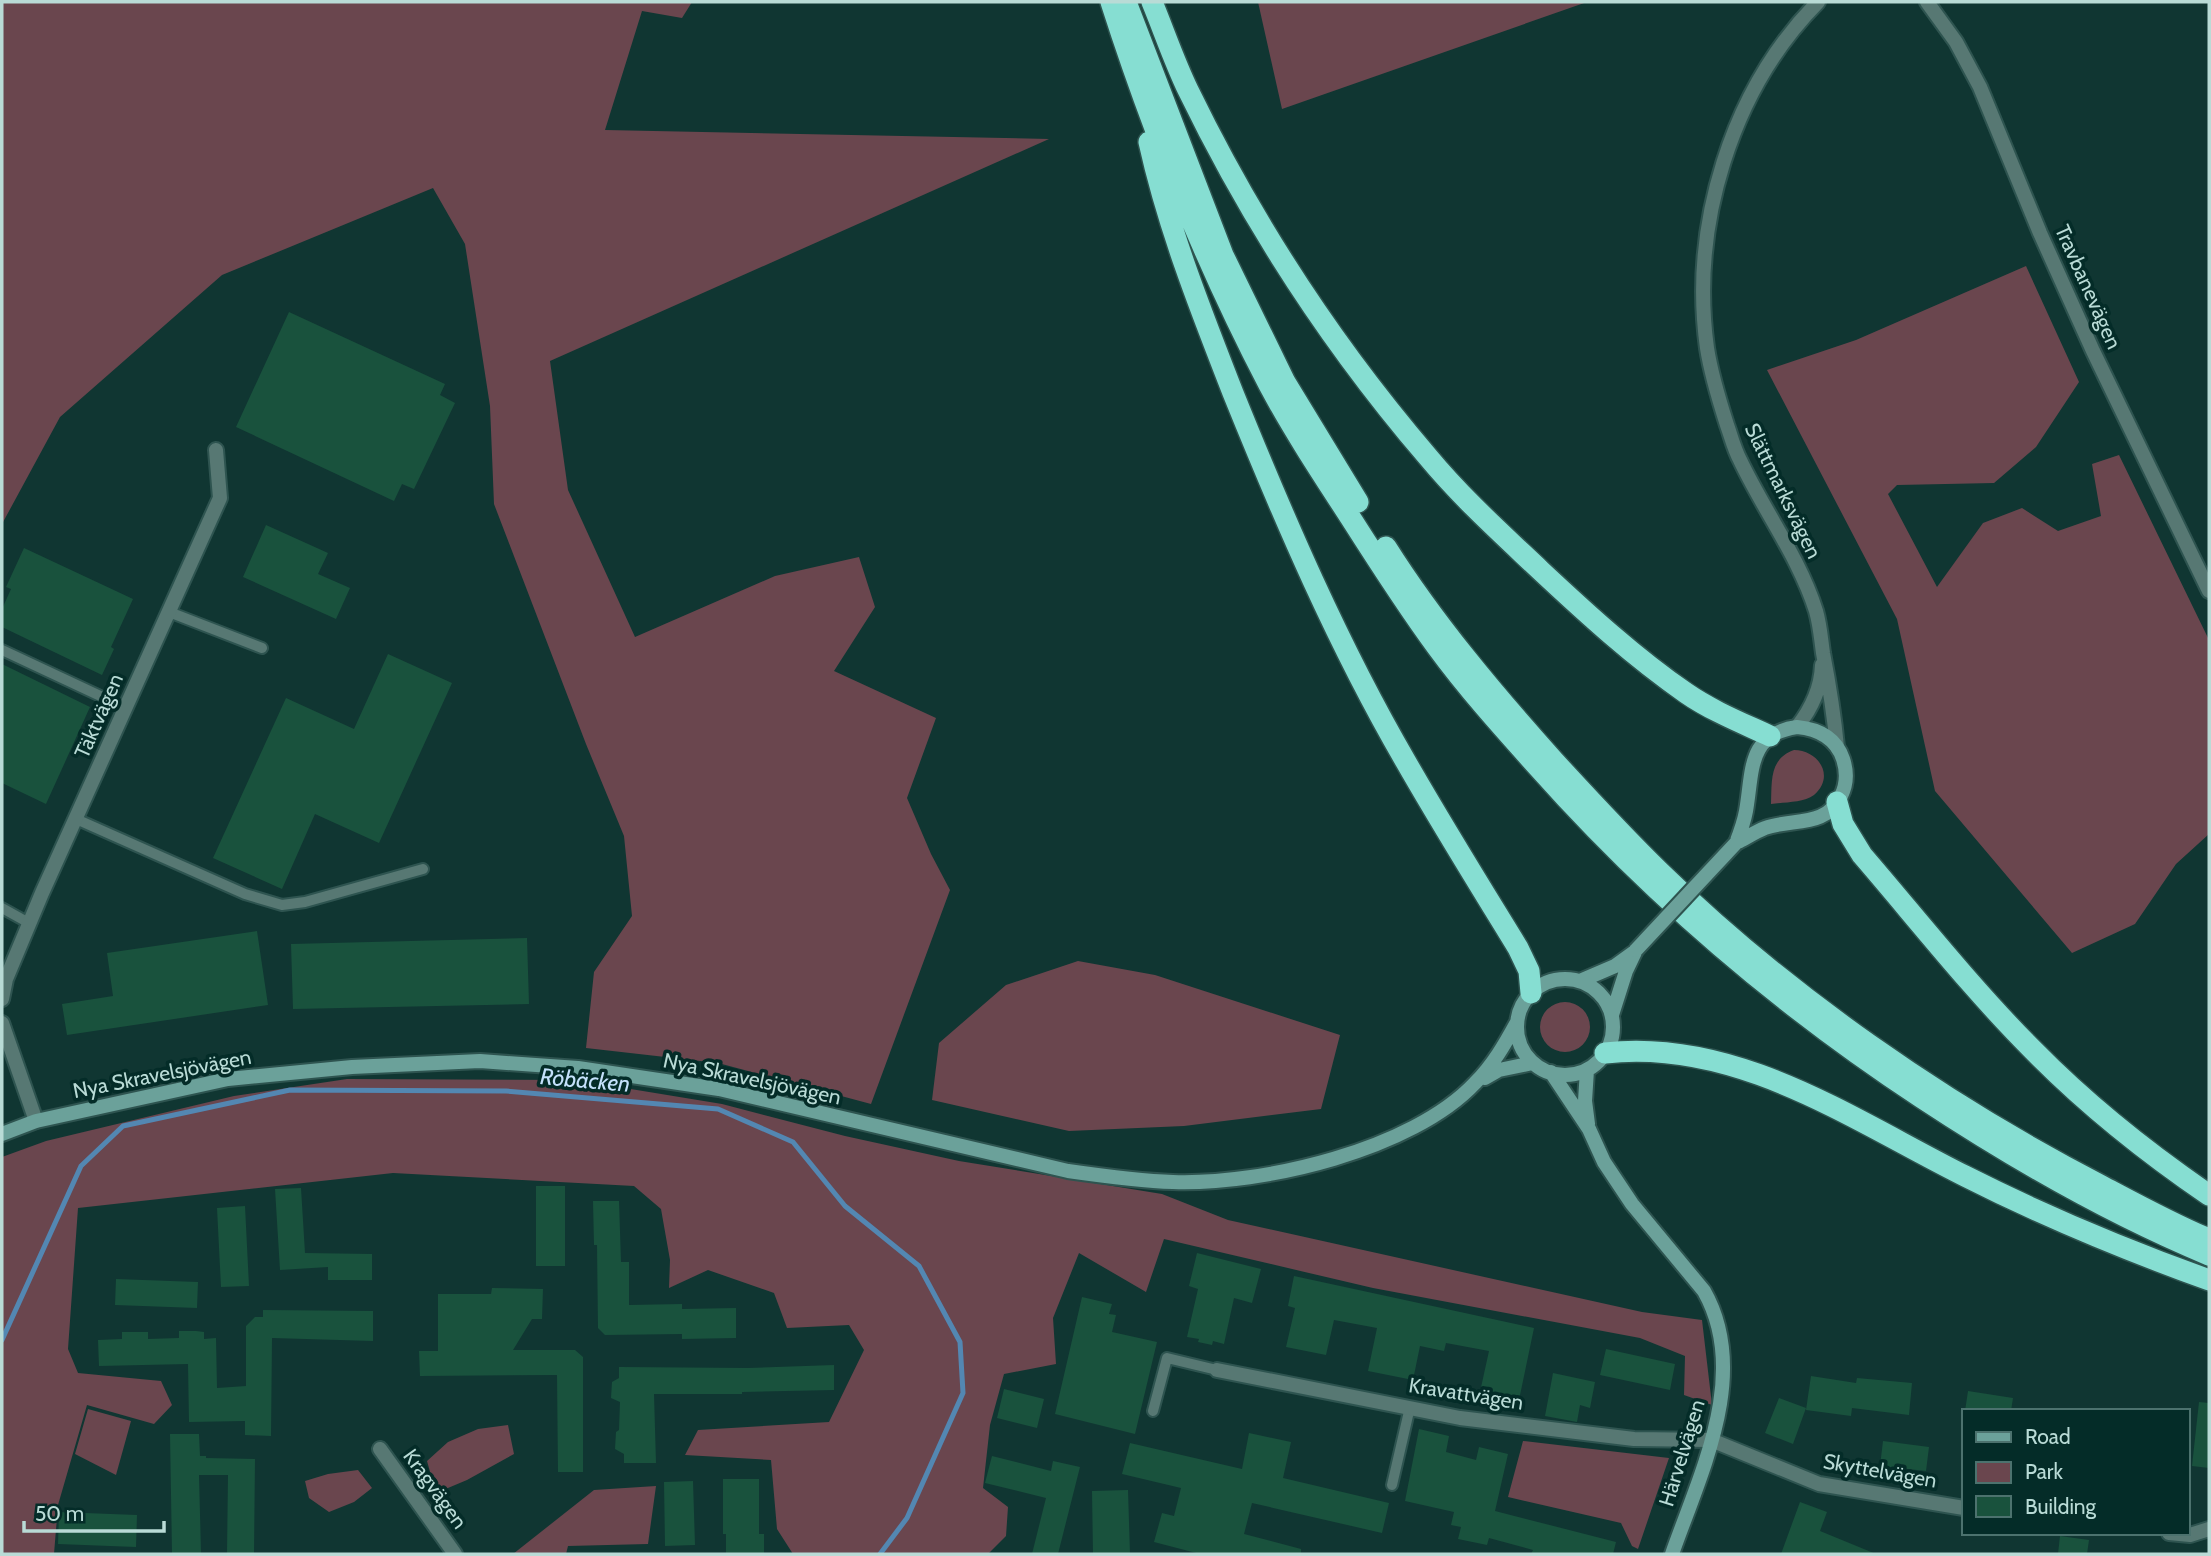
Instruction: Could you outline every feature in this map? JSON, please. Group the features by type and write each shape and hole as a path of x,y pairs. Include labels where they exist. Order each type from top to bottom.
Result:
{"highway":[{"path":"1111,2 1134,75 1209,260 1270,387 1379,563 1439,649 1504,730 1568,801 1646,880 1790,1005 1875,1067 1988,1141 2068,1187 2170,1239 2209,1255"},
{"path":"1126,2 1223,256 1285,382 1392,556 1451,638 1519,721 1659,872 1740,944 1799,991 1882,1053 1996,1128 2097,1184 2209,1240"},
{"path":"1152,2 1187,88 1242,194 1302,291 1356,369 1429,459 1506,538 1643,661 1706,705 1770,736"},
{"path":"1134,75 1156,174 1199,306 1273,492 1340,638 1405,761 1518,948 1529,971 1531,993"},
{"path":"1838,802 1843,824 1862,855 2032,1050 2084,1099 2147,1152 2209,1195"},
{"path":"1605,1053 1657,1051 1696,1057 1778,1081 2052,1217 2156,1261 2209,1280"}],"main road":[{"path":"1580,981 1615,966 1636,950 1736,843 1766,828 1815,820 1838,802 1846,773 1842,755 1824,734 1797,727 1788,728 1770,736 1763,743 1753,761 1746,815 1736,843"},
{"path":"1612,1015 1598,992 1580,981 1558,979 1543,984 1531,993 1522,1006 1517,1022 1520,1044 1533,1063 1551,1072 1569,1074 1587,1069 1605,1053 1613,1031 1612,1015 1626,971 1636,950"},
{"name":"Nya Skravelsjövägen","path":"2,1134 36,1121 228,1079 352,1066 480,1061 578,1068 719,1089 1068,1171 1176,1182 1268,1174 1317,1164 1411,1129 1446,1109 1475,1084 1498,1056 1517,1022"},
{"name":"Nya Skravelsjövägen","path":"1475,1084 1499,1070 1533,1063"},
{"path":"1587,1069 1585,1101 1589,1129"},
{"path":"1551,1072 1589,1129"},
{"name":"Härvelvägen","path":"1589,1129 1604,1162 1632,1204 1704,1291 1713,1306 1719,1325 1724,1362 1712,1440 1672,1554"}],"street":[{"name":"Slättmarksvägen","path":"1818,2 1786,40 1752,91 1729,145 1706,237 1703,293 1707,349 1724,415 1739,459 1810,593 1823,650 1837,747"},
{"name":"Travbanevägen","path":"1927,2 1956,42 1980,87 2040,233 2093,351 2209,591"},
{"name":"Täktvägen","path":"2,999 6,979 29,923 220,498 216,450"},
{"name":"Slättmarksvägen","path":"1797,727 1809,712 1817,695 1822,675 1823,650"},
{"path":"2,1023 36,1121"},
{"name":"Kravattvägen","path":"1217,1370 1460,1418 1634,1438 1712,1440"},
{"name":"Skyttelvägen","path":"1712,1440 1819,1484 1962,1508"},
{"name":"Kragvägen","path":"380,1449 455,1554"},
{"path":"2190,1535 2209,1529"}],"lane":[{"path":"169,612 262,649"},
{"path":"2,650 126,708"},
{"path":"76,819 245,894 282,905 305,902 423,869"},
{"path":"2,908 29,923"},
{"path":"1153,1411 1167,1358 1217,1370"},
{"path":"1392,1485 1410,1407"}],"green space":[{"path":"2,2 692,2 682,18 642,11 605,130 1049,139 550,361 568,490 635,637 775,576 859,557 875,607 834,671 936,718 907,798 950,890 871,1104 718,1063 586,1048 594,972 632,916 624,836 494,504 490,406 465,244 433,188 222,275 60,417 2,524"},
{"path":"1258,2 1587,2 1282,109"},
{"path":"2026,266 2079,382 2036,447 1994,483 1897,485 1888,494 1937,587 1983,523 2022,508 2058,531 2101,516 2092,464 2119,455 2209,640 2209,834 2176,864 2135,924 2072,953 1935,791 1897,619 1767,370 1856,340"},
{"path":"1794,750 1803,751 1817,759 1824,772 1824,780 1814,795 1804,800 1771,804 1773,772 1780,759"},
{"path":"1078,961 1155,975 1340,1035 1321,1109 1184,1126 1069,1131 932,1100 939,1043 1006,985"},
{"path":"1565,1002 1583,1009 1590,1027 1583,1045 1565,1052 1547,1045 1540,1027 1547,1009"},
{"path":"347,1079 576,1080 722,1104 845,1136 959,1161 1162,1194 1228,1220 1642,1312 1702,1320 1712,1405 1684,1395 1685,1356 1640,1338 1373,1288 1164,1239 1146,1292 1079,1253 1053,1318 1056,1364 1004,1374 990,1425 983,1488 1008,1507 1006,1536 988,1554 793,1554 777,1529 771,1460 685,1455 698,1430 829,1422 864,1350 849,1325 787,1328 774,1293 708,1270 669,1288 670,1260 661,1209 634,1186 393,1173 78,1208 68,1349 78,1373 161,1381 172,1405 154,1424 87,1405 58,1505 54,1554 2,1554 2,1157 46,1141 234,1096"},
{"path":"88,1409 131,1421 116,1475 75,1454"},
{"path":"508,1425 514,1454 467,1480 436,1493 427,1461 448,1442 478,1429"},
{"path":"1523,1441 1669,1458 1638,1549 1632,1546 1621,1523 1508,1497"},
{"path":"358,1470 372,1488 354,1502 329,1512 309,1498 305,1481 328,1474"},
{"path":"656,1486 648,1544 568,1546 566,1554 513,1554 594,1490"}],"building":[{"path":"289,312 445,384 440,395 455,403 414,489 402,484 394,501 236,427"},
{"path":"266,525 328,553 318,574 350,588 336,619 243,577"},
{"path":"24,548 133,599 111,647 114,649 102,675 2,627 2,609 11,589 6,587"},
{"path":"388,654 452,683 379,843 315,814 282,889 213,858 286,698 354,729"},
{"path":"2,664 90,707 46,804 2,783"},
{"path":"257,931 268,1005 67,1035 62,1004 113,996 107,953"},
{"path":"527,938 529,1004 293,1009 291,944"},
{"path":"536,1186 565,1186 565,1266 536,1266"},
{"path":"301,1188 305,1253 372,1254 372,1280 328,1280 328,1267 280,1270 275,1189"},
{"path":"593,1201 619,1201 621,1262 629,1262 629,1305 682,1304 682,1309 736,1308 736,1338 682,1339 682,1334 605,1335 598,1328 597,1245 594,1245"},
{"path":"245,1206 249,1286 221,1287 217,1208"},
{"path":"1197,1253 1261,1269 1252,1303 1234,1298 1224,1344 1213,1341 1212,1345 1187,1337 1198,1289 1189,1286"},
{"path":"1294,1276 1534,1328 1519,1400 1480,1392 1489,1351 1446,1343 1444,1351 1420,1346 1413,1380 1368,1371 1377,1328 1334,1320 1326,1355 1286,1347 1295,1308 1288,1306"},
{"path":"116,1279 198,1282 197,1308 115,1305"},
{"path":"492,1288 543,1289 542,1319 532,1319 513,1350 575,1350 583,1357 583,1472 558,1472 557,1375 420,1376 419,1351 438,1351 438,1294 491,1294"},
{"path":"1082,1297 1112,1304 1109,1314 1116,1315 1112,1332 1157,1342 1135,1434 1055,1414"},
{"path":"263,1310 373,1311 373,1341 272,1338 271,1436 245,1435 245,1421 189,1422 188,1364 99,1366 98,1340 122,1339 122,1332 148,1332 148,1339 179,1338 179,1331 204,1332 204,1339 216,1338 217,1388 246,1386 246,1326 255,1317 263,1317"},
{"path":"1606,1349 1675,1364 1670,1390 1600,1375"},
{"path":"834,1365 834,1390 654,1394 656,1463 624,1463 624,1454 615,1449 620,1402 611,1398 612,1382 619,1378 619,1367 748,1368"},
{"path":"1553,1373 1595,1382 1590,1408 1580,1405 1577,1422 1545,1416"},
{"path":"1811,1376 1856,1383 1857,1378 1912,1383 1909,1415 1852,1408 1851,1416 1806,1410"},
{"path":"1004,1389 1044,1399 1037,1428 997,1418"},
{"path":"1968,1391 2013,1398 2011,1409 1965,1409"},
{"path":"1779,1398 1806,1408 1793,1444 1765,1433"},
{"path":"2199,1402 2209,1403 2209,1468 2192,1466"},
{"path":"1419,1429 1449,1436 1446,1452 1476,1460 1479,1447 1508,1454 1495,1511 1616,1542 1613,1554 1531,1554 1533,1550 1489,1538 1487,1545 1458,1539 1461,1527 1451,1525 1454,1512 1405,1501"},
{"path":"1249,1433 1291,1442 1283,1478 1389,1503 1382,1533 1252,1503 1244,1534 1301,1549 1301,1554 1200,1554 1154,1542 1162,1513 1174,1516 1181,1488 1122,1474 1130,1443 1242,1469"},
{"path":"170,1434 199,1434 200,1456 206,1458 255,1459 254,1554 227,1554 228,1475 199,1475 201,1553 172,1553"},
{"path":"1883,1441 1929,1447 1926,1471 1880,1466"},
{"path":"992,1456 1051,1471 1053,1461 1080,1467 1058,1554 1032,1554 1046,1498 985,1483"},
{"path":"723,1479 759,1479 759,1534 764,1534 764,1554 726,1554 726,1534 723,1534"},
{"path":"693,1481 695,1545 665,1546 664,1482"},
{"path":"1128,1490 1130,1554 1093,1554 1092,1491"},
{"path":"1800,1502 1827,1512 1820,1531 1876,1554 1781,1554"},
{"path":"59,1512 137,1515 136,1547 58,1544"},
{"path":"2060,1536 2089,1540 2087,1554 2058,1554"}],"waterway":[{"name":"Röbäcken","path":"2,1340 81,1166 123,1126 290,1090 506,1091 718,1109 793,1142 845,1206 919,1266 960,1342 963,1393 907,1518 880,1554"}]}
